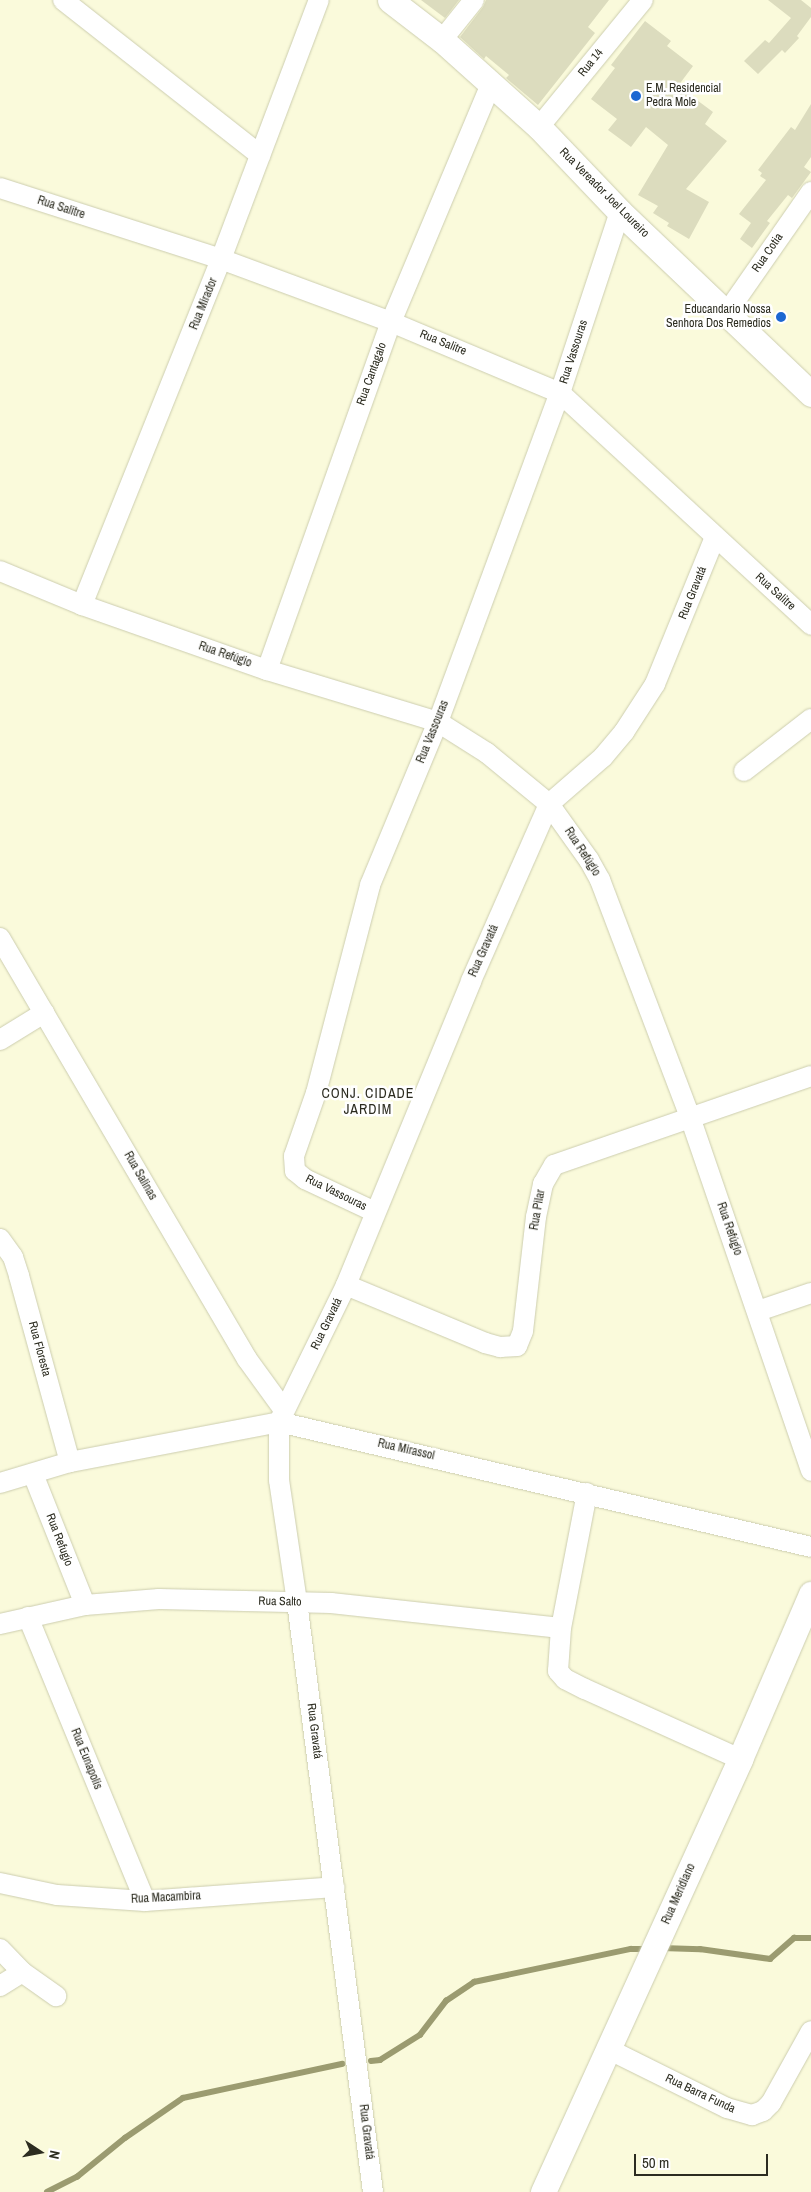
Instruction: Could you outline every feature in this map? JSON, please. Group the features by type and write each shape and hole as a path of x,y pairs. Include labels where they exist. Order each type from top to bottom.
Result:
{"street":[{"path":"63,0 260,155"},
{"name":"Rua Mirador","path":"82,605 222,259 320,0"},
{"name":"Rua Vereador Joel Loureiro","path":"390,0 442,40 539,127 620,212 811,394"},
{"path":"442,40 474,0"},
{"name":"Rua 14","path":"539,127 643,0"},
{"name":"Rua Cantagalo","path":"267,670 391,322 491,84"},
{"name":"Rua Salitre","path":"0,188 222,259 391,322 560,393 811,625"},
{"name":"Rua Cotia","path":"726,314 811,192"},
{"name":"Rua Vassouras","path":"375,1212 305,1179 294,1171 293,1162 316,1093 370,885 438,722 560,393 620,212"},
{"name":"Rua Gravatá","path":"374,2192 297,1602 279,1480 282,1416 346,1285 471,980 550,804 603,757 624,732 655,684 715,537"},
{"name":"Rua Refúgio","path":"0,571 82,605 267,670 438,722 487,753 550,804 590,860 600,880 690,1117 758,1311 811,1471"},
{"path":"744,771 811,718"},
{"name":"Rua Salinas","path":"0,938 282,1416"},
{"path":"0,1040 44,1013"},
{"name":"Rua Pilar","path":"346,1285 485,1343 500,1347 516,1346 522,1331 536,1217 543,1184 548,1172 554,1165 811,1076"},
{"name":"Rua Floresta","path":"0,1239 12,1257 19,1276 70,1462"},
{"path":"758,1311 811,1293"},
{"name":"Rua Mirassol","path":"0,1483 70,1462 282,1416 811,1547"},
{"name":"Rua Refugio","path":"33,1474 85,1605"},
{"path":"587,1493 562,1628 558,1671 565,1679 740,1759"},
{"name":"Rua Meridiano","path":"543,2192 740,1759 811,1594"},
{"name":"Rua Salto","path":"0,1624 28,1616 85,1605 159,1600 297,1602 355,1605 562,1628"},
{"name":"Rua Eunapolis","path":"28,1616 144,1901"},
{"name":"Rua Macambira","path":"0,1883 57,1895 144,1901 334,1887"},
{"path":"0,1949 22,1972 56,1996"},
{"path":"0,1986 22,1972"},
{"name":"Rua Barra Funda","path":"608,2049 727,2108 752,2115 763,2111 771,2103 811,2031"}],"building":[{"path":"421,0 459,0 445,18"},
{"path":"486,0 609,0 588,27 595,33 538,105 506,78 509,75 486,56 484,59 460,37 483,7"},
{"path":"768,0 801,0 811,8 811,17 797,36 799,38 785,53 782,50 758,74 744,61 765,40 769,43 791,18"},
{"path":"645,21 671,41 667,46 693,66 678,86 713,112 705,124 727,141 686,189 709,202 689,239 667,226 669,223 653,213 658,206 638,195 668,145 646,127 631,147 608,130 617,119 591,99 615,68 611,65"},
{"path":"811,104 811,157 804,167 811,172 792,198 788,195 767,221 770,223 752,248 740,239 751,223 739,214 766,180 760,176 762,173 758,170 791,127 795,130"}],"waterway":[{"path":"662,1948 700,1949 770,1959 794,1938 811,1938"},
{"path":"371,2061 380,2060 420,2035 446,2001 474,1982 631,1949 645,1949"},
{"path":"47,2192 77,2177 125,2138 183,2098 342,2064"}],"place":[{"name":"E.M. Residencial Pedra Mole","path":"636,96"},
{"name":"Educandario Nossa Senhora Dos Remedios","path":"781,317"}],"district":[{"name":"CONJ. CIDADE JARDIM","path":"368,1102"}]}
